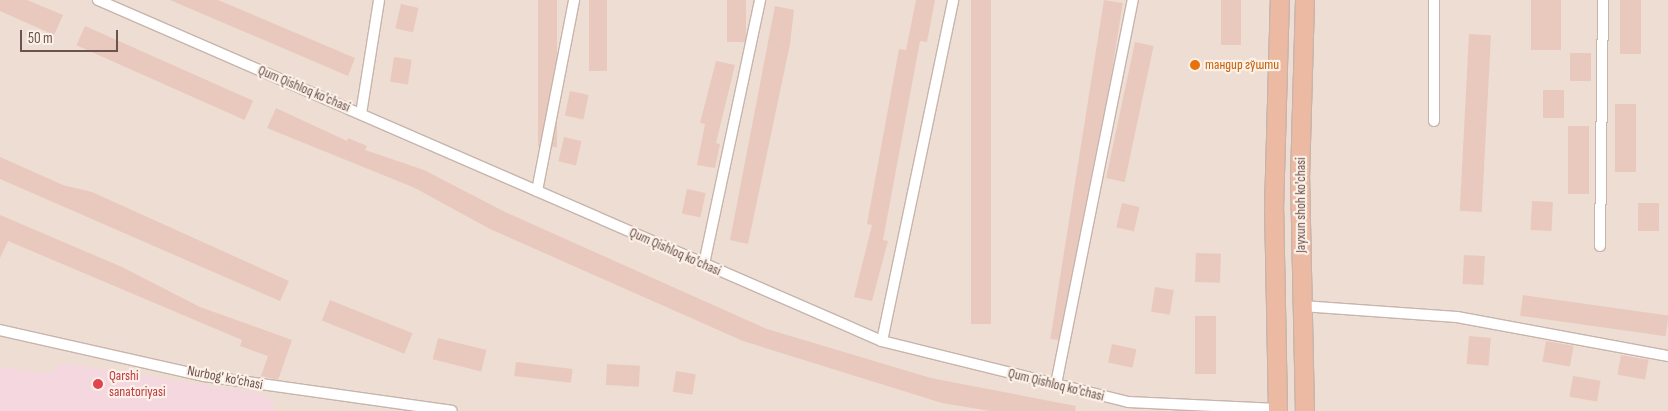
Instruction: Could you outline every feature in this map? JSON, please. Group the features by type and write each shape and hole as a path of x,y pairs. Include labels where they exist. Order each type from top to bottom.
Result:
{"highway":[{"name":"Jayxun shoh ko'chasi","path":"1278,410 1274,210 1280,0"},
{"name":"Jayxun shoh ko'chasi","path":"1305,0 1302,306 1305,411"}],"street":[{"name":"Qum Qishloq ko'chasi","path":"98,0 882,341 1128,402 1278,410"},
{"path":"361,114 379,0"},
{"path":"537,191 574,0"},
{"path":"704,264 760,0"},
{"path":"882,341 953,0"},
{"path":"1056,384 1132,0"},
{"path":"1434,0 1434,121"},
{"path":"1600,246 1603,0"},
{"path":"1302,306 1457,317 1668,356"},
{"name":"Nurbog' ko'chasi","path":"0,330 204,376 452,411"}],"shaded area":[{"path":"0,0 1668,0 1668,411 0,411"},
{"name":"Qarshi sanatoriyasi","path":"63,363 262,394 274,401 273,411 0,411 0,367 48,373"}],"building":[{"path":"0,0 27,0 63,15 54,35 0,11"},
{"path":"170,0 218,0 355,58 348,76"},
{"path":"538,0 557,0 557,147 538,147"},
{"path":"589,0 607,0 607,71 589,71"},
{"path":"727,0 746,0 746,42 727,42"},
{"path":"916,0 935,0 927,42 920,41 883,240 888,241 872,301 854,297 872,225 867,224 899,49 906,50"},
{"path":"971,0 991,0 991,324 971,324"},
{"path":"1104,0 1123,3 1069,342 1050,339"},
{"path":"1221,0 1241,0 1241,45 1221,45"},
{"path":"1531,0 1561,0 1561,50 1531,50"},
{"path":"1620,0 1641,0 1641,54 1620,54"},
{"path":"401,4 419,8 413,32 395,28"},
{"path":"775,6 794,10 790,44 748,244 730,240"},
{"path":"85,26 253,101 245,120 76,45"},
{"path":"1469,34 1491,35 1482,212 1460,211"},
{"path":"1135,42 1154,46 1125,182 1106,178"},
{"path":"1570,53 1591,53 1591,81 1570,81"},
{"path":"394,57 412,60 408,85 390,82"},
{"path":"716,61 735,65 716,143 720,144 715,168 697,165 705,124 700,123"},
{"path":"1543,90 1564,90 1564,118 1543,118"},
{"path":"570,91 589,95 583,119 565,115"},
{"path":"1615,104 1636,104 1636,172 1615,172"},
{"path":"276,108 347,141 348,138 367,146 365,150 424,170 505,212 767,329 931,378 1076,406 1075,411 990,411 942,403 743,341 490,229 415,188 267,128"},
{"path":"1568,126 1589,126 1589,194 1568,194"},
{"path":"564,137 582,141 576,165 558,161"},
{"path":"0,157 63,185 92,192 289,281 280,301 0,179"},
{"path":"687,189 706,193 700,217 682,213"},
{"path":"1532,201 1553,202 1551,231 1530,230"},
{"path":"1122,203 1140,207 1134,231 1116,227"},
{"path":"1638,203 1659,203 1659,231 1638,231"},
{"path":"0,215 122,267 200,307 292,340 278,380 261,376 268,356 240,346 242,340 8,241 0,258"},
{"path":"1196,253 1221,254 1220,283 1195,282"},
{"path":"1464,255 1485,256 1483,285 1462,284"},
{"path":"1155,287 1174,290 1170,315 1151,312"},
{"path":"1523,295 1668,315 1666,336 1520,316"},
{"path":"330,300 413,333 404,354 322,320"},
{"path":"1195,316 1216,316 1216,374 1195,374"},
{"path":"1469,336 1491,338 1488,366 1467,364"},
{"path":"438,338 487,350 481,371 433,359"},
{"path":"1546,341 1574,346 1570,367 1542,362"},
{"path":"1112,344 1136,349 1133,368 1108,363"},
{"path":"1621,355 1649,360 1645,380 1618,375"},
{"path":"516,362 573,369 571,383 514,376"},
{"path":"607,364 640,366 639,387 606,385"},
{"path":"676,371 696,374 692,395 673,392"},
{"path":"1573,376 1601,381 1597,402 1569,397"}],"place":[{"name":"тандир гўшти","path":"1195,65"},
{"name":"Qarshi sanatoriyasi","path":"98,384"}]}
